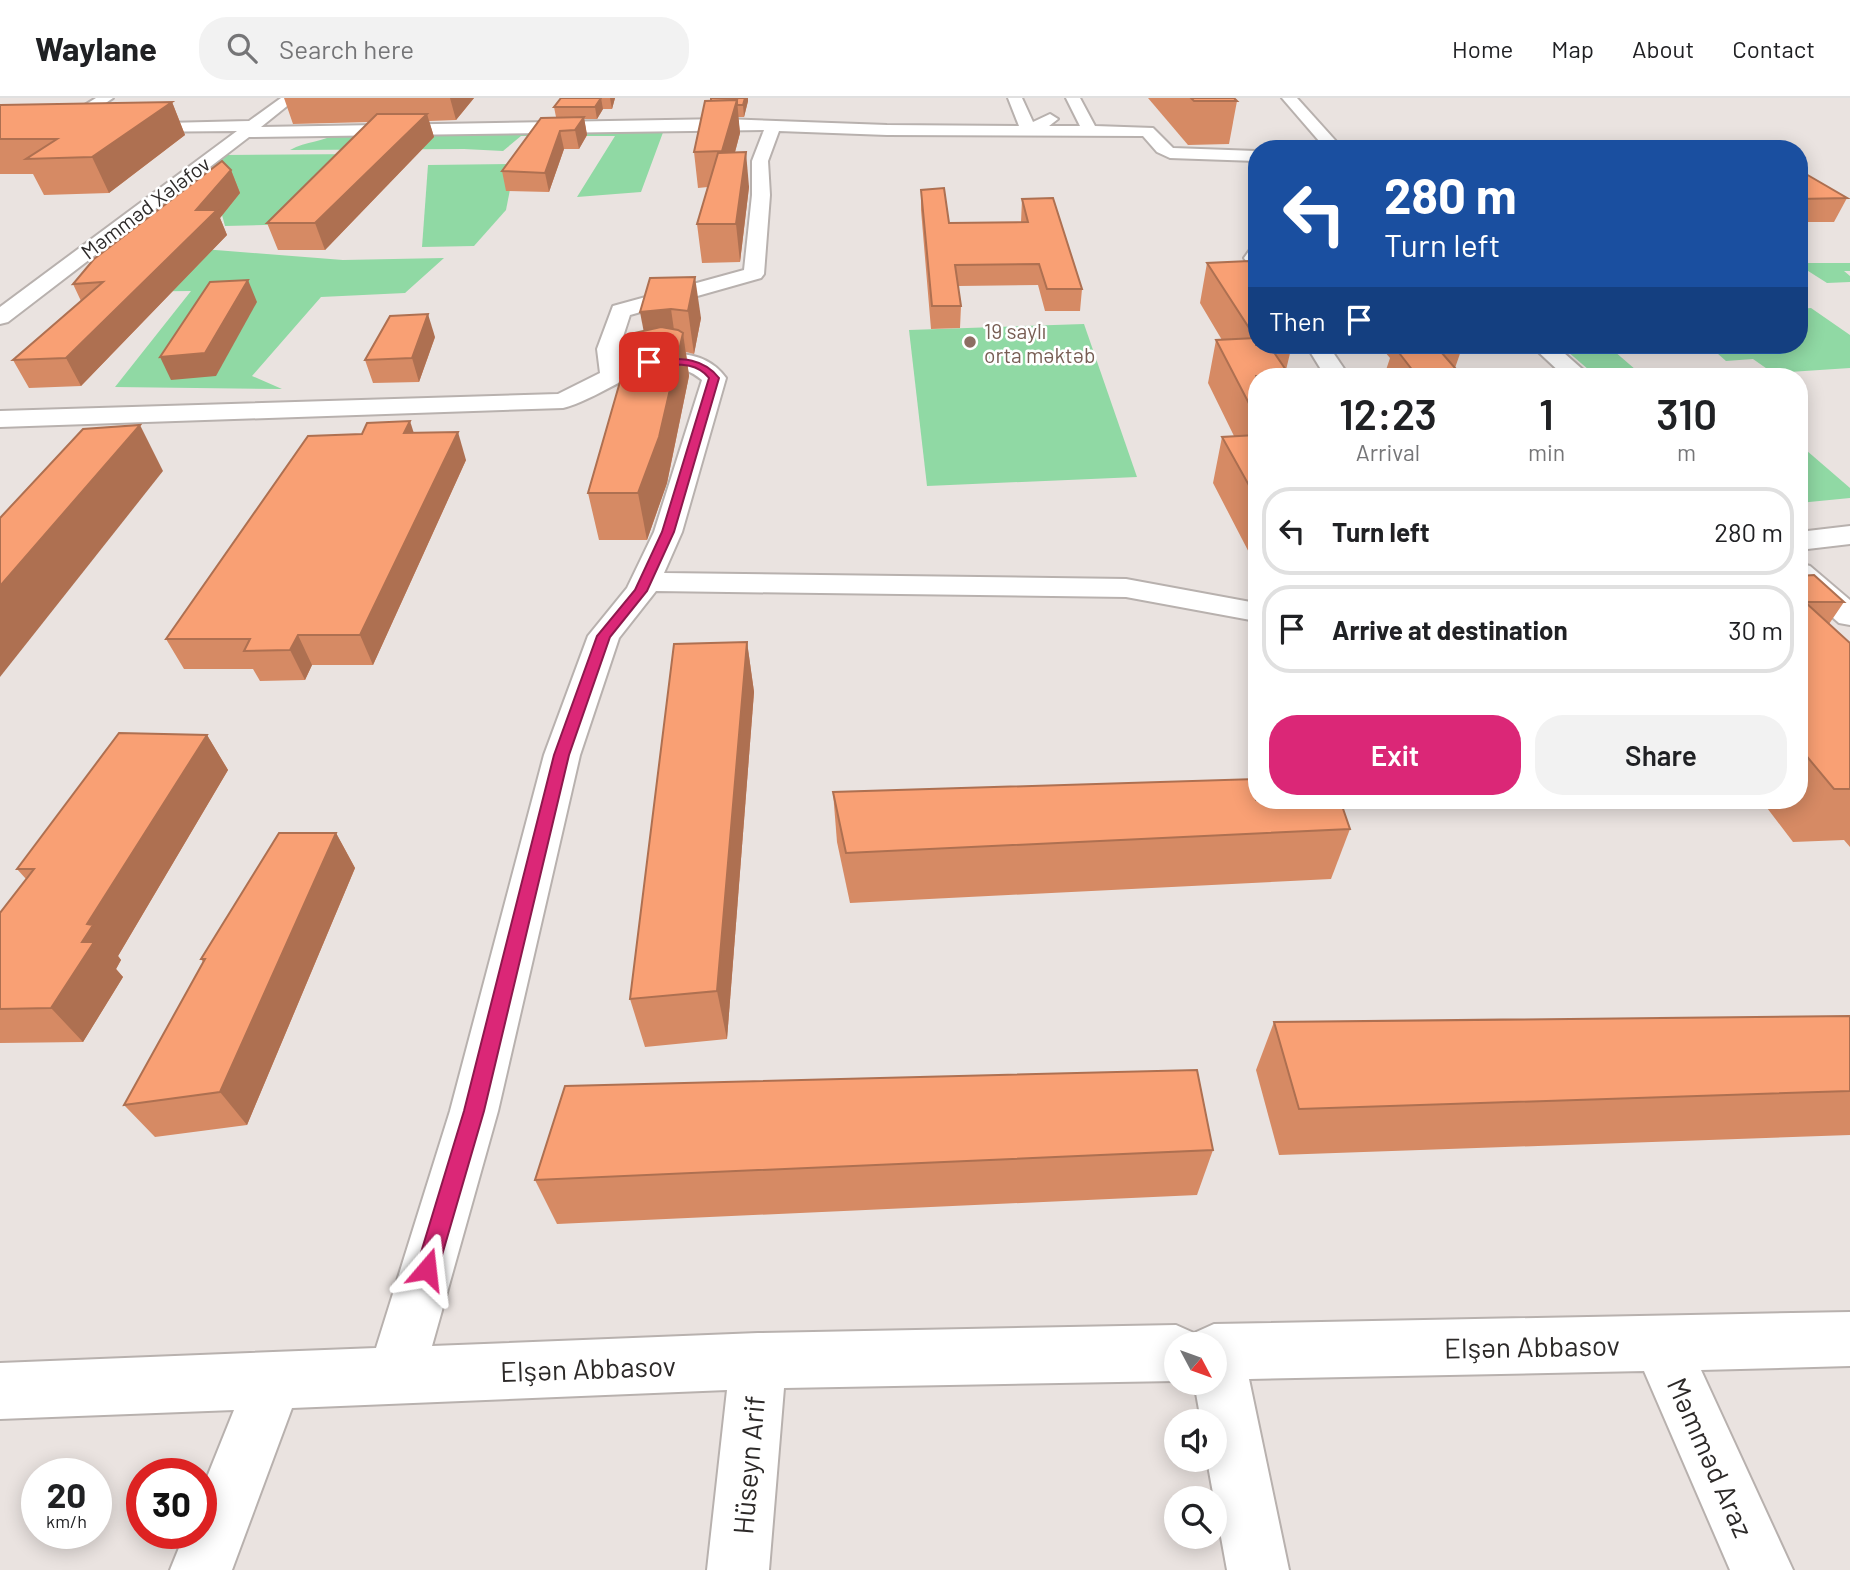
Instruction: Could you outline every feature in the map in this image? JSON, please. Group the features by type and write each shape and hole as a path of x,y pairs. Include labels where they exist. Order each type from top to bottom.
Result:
{"street":[{"path":"87,127 54,127 106,98"},
{"name":"Məmməd Xələfov","path":"4,310 290,98"},
{"path":"1015,98 1028,131"},
{"path":"1289,98 1327,140"},
{"path":"1028,131 1075,103 1089,129"},
{"path":"115,127 249,129 724,124 773,126 833,122 1028,131 1089,129 1146,123 1163,149 1170,153 1248,156"},
{"path":"611,376 608,349 621,311 754,274 761,195 760,161 773,126"},
{"path":"1552,354 1569,368"},
{"path":"0,419 563,401 611,376 649,362 691,362 706,368 714,378 668,532 641,591 604,636 562,755 474,1111 396,1375"},
{"path":"1808,540 1850,535"},
{"path":"645,582 1126,588 1248,611"},
{"path":"1808,582 1850,616"},
{"name":"Elşən Abbasov","path":"1227,1352 1850,1339"},
{"name":"Məmməd Araz","path":"1660,1343 1762,1570"},
{"name":"Elşən Abbasov","path":"0,1391 758,1361 1164,1353"},
{"name":"Hüseyn Arif","path":"738,1570 758,1361"},
{"path":"201,1570 274,1380"},
{"path":"1213,1395 1258,1570"}],"green space":[{"path":"665,127 641,192 577,197 615,136 521,136 503,151 290,150 340,132"},
{"path":"365,154 302,224 225,226 222,215 151,219 224,155"},
{"path":"515,164 506,210 474,246 422,247 428,165"},
{"path":"203,249 343,260 444,258 405,293 321,297 252,376 282,389 115,387 191,291 95,292"},
{"path":"1808,263 1850,263 1850,271 1844,271 1850,276 1850,282 1827,283 1808,271"},
{"path":"1808,308 1850,335 1850,368 1808,371 1808,368 1766,368 1753,359 1726,361 1718,354 1808,354"},
{"path":"1084,324 1137,477 927,486 909,330"},
{"path":"1570,354 1617,354 1634,368 1587,368"},
{"path":"1808,452 1850,488 1850,498 1808,502"}],"building":[{"path":"561,98 601,98 595,107 554,107"},
{"path":"711,98 745,98 743,105 737,105 737,100 711,101"},
{"path":"1191,98 1234,98 1237,101 1194,101"},
{"path":"737,100 722,151 694,152 705,101"},
{"path":"172,102 92,157 26,159 57,139 0,139 0,105"},
{"path":"377,114 427,114 315,223 267,223"},
{"path":"584,117 575,130 560,131 545,173 502,171 541,118"},
{"path":"746,152 736,224 697,224 718,153"},
{"path":"222,161 231,170 196,210 217,210 66,358 13,360 103,282 73,284 94,259"},
{"path":"1808,175 1847,198 1808,199"},
{"path":"944,188 949,223 1028,222 1022,199 1053,198 1082,289 1047,289 1039,264 955,265 961,306 932,306 921,190"},
{"path":"1248,261 1248,326 1207,263"},
{"path":"695,277 688,311 671,309 640,312 650,278"},
{"path":"248,280 205,353 160,357 210,282"},
{"path":"428,314 412,358 365,360 390,316"},
{"path":"661,327 683,333 659,437 638,493 588,493 634,333"},
{"path":"1248,338 1248,354 1275,354 1285,368 1248,368 1248,402 1216,340"},
{"path":"1400,354 1443,354 1455,368 1411,368"},
{"path":"410,421 404,433 458,432 360,635 298,635 290,650 244,651 250,639 166,639 308,436 362,434 367,423"},
{"path":"140,425 0,586 0,518 83,429"},
{"path":"1248,435 1248,484 1222,437"},
{"path":"1808,575 1814,575 1844,602 1808,602"},
{"path":"1808,605 1850,643 1850,789 1834,789 1808,758"},
{"path":"747,642 717,991 630,999 674,644"},
{"path":"119,733 207,735 87,924 93,925 82,942 94,942 51,1008 0,1009 0,913 34,869 17,869"},
{"path":"1248,779 1248,809 1343,809 1350,829 846,853 833,792"},
{"path":"279,833 336,833 220,1092 124,1105 205,959 201,959"},
{"path":"1850,1016 1850,1091 1299,1109 1274,1022"},
{"path":"1197,1070 1213,1150 535,1180 565,1086"}],"place":[{"name":"19 saylı orta məktəb","path":"970,342"}],"route":[{"path":"427,1269 474,1111 562,755 604,636 641,591 668,532 714,378 706,368 691,362 649,362"}]}
